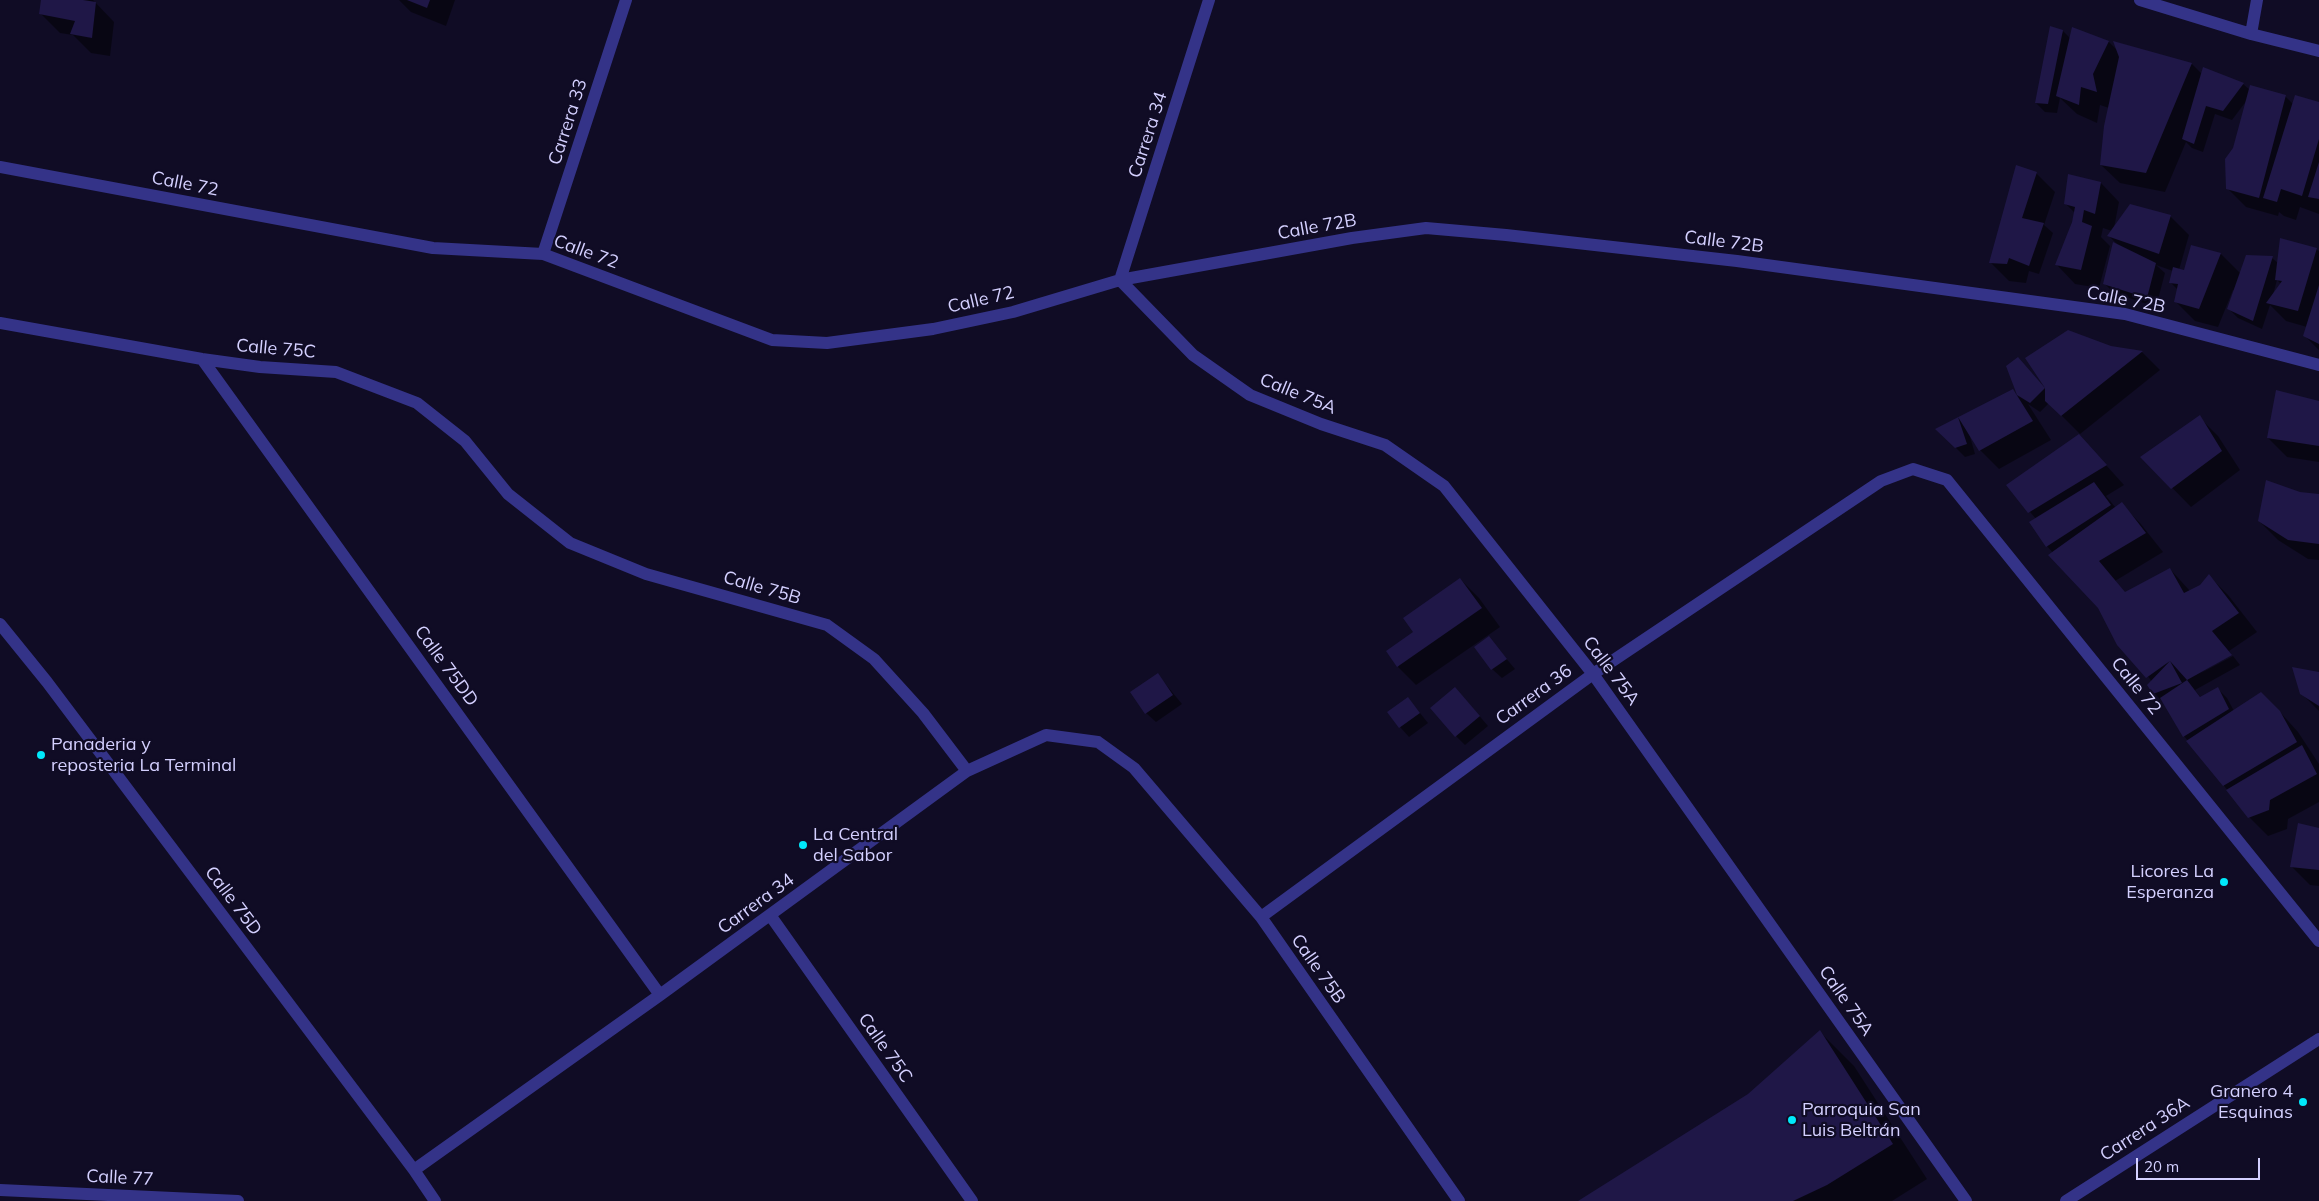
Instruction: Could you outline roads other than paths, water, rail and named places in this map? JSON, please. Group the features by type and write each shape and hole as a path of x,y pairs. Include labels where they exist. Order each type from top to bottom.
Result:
{"street":[{"name":"Carrera 33","path":"543,254 626,0"},
{"name":"Carrera 34","path":"1120,280 1209,0"},
{"path":"2140,0 2251,34 2319,51"},
{"path":"2251,34 2257,0"},
{"name":"Calle 72","path":"0,167 433,248 543,254 772,340 827,343 933,329 1012,312 1120,280"},
{"name":"Calle 72B","path":"1120,280 1352,238 1435,229 1737,261 2125,314 2319,365"},
{"name":"Calle 75A","path":"1120,280 1193,355 1250,395 1321,424 1385,445 1444,486 1593,674 1966,1201"},
{"name":"Calle 75C","path":"0,322 202,359 260,367 336,372 417,403 465,441 508,494"},
{"name":"Calle 75DD","path":"202,359 660,995"},
{"name":"Calle 72","path":"1914,470 1948,480 2319,941"},
{"name":"Carrera 36","path":"1261,917 1593,674 1881,481 1914,470"},
{"name":"Calle 75B","path":"508,494 570,544 646,574 827,625 874,659 923,713 967,771"},
{"name":"Calle 75D","path":"0,624 52,690 414,1170 435,1201"},
{"name":"Carrera 34","path":"414,1170 660,995 967,771 1046,735 1098,742 1134,768"},
{"name":"Calle 75B","path":"1134,768 1261,917 1459,1201"},
{"name":"Calle 75C","path":"770,915 972,1201"},
{"name":"Carrera 36A","path":"2066,1201 2319,1039"},
{"name":"Calle 77","path":"0,1190 238,1201"}],"place":[{"name":"Panaderia y reposteria La Terminal","path":"41,755"},
{"name":"La Central del Sabor","path":"803,845"},
{"name":"Licores La Esperanza","path":"2224,882"},
{"name":"Granero 4 Esquinas","path":"2303,1102"},
{"name":"Parroquia San Luis Beltrán","path":"1792,1120"}]}
